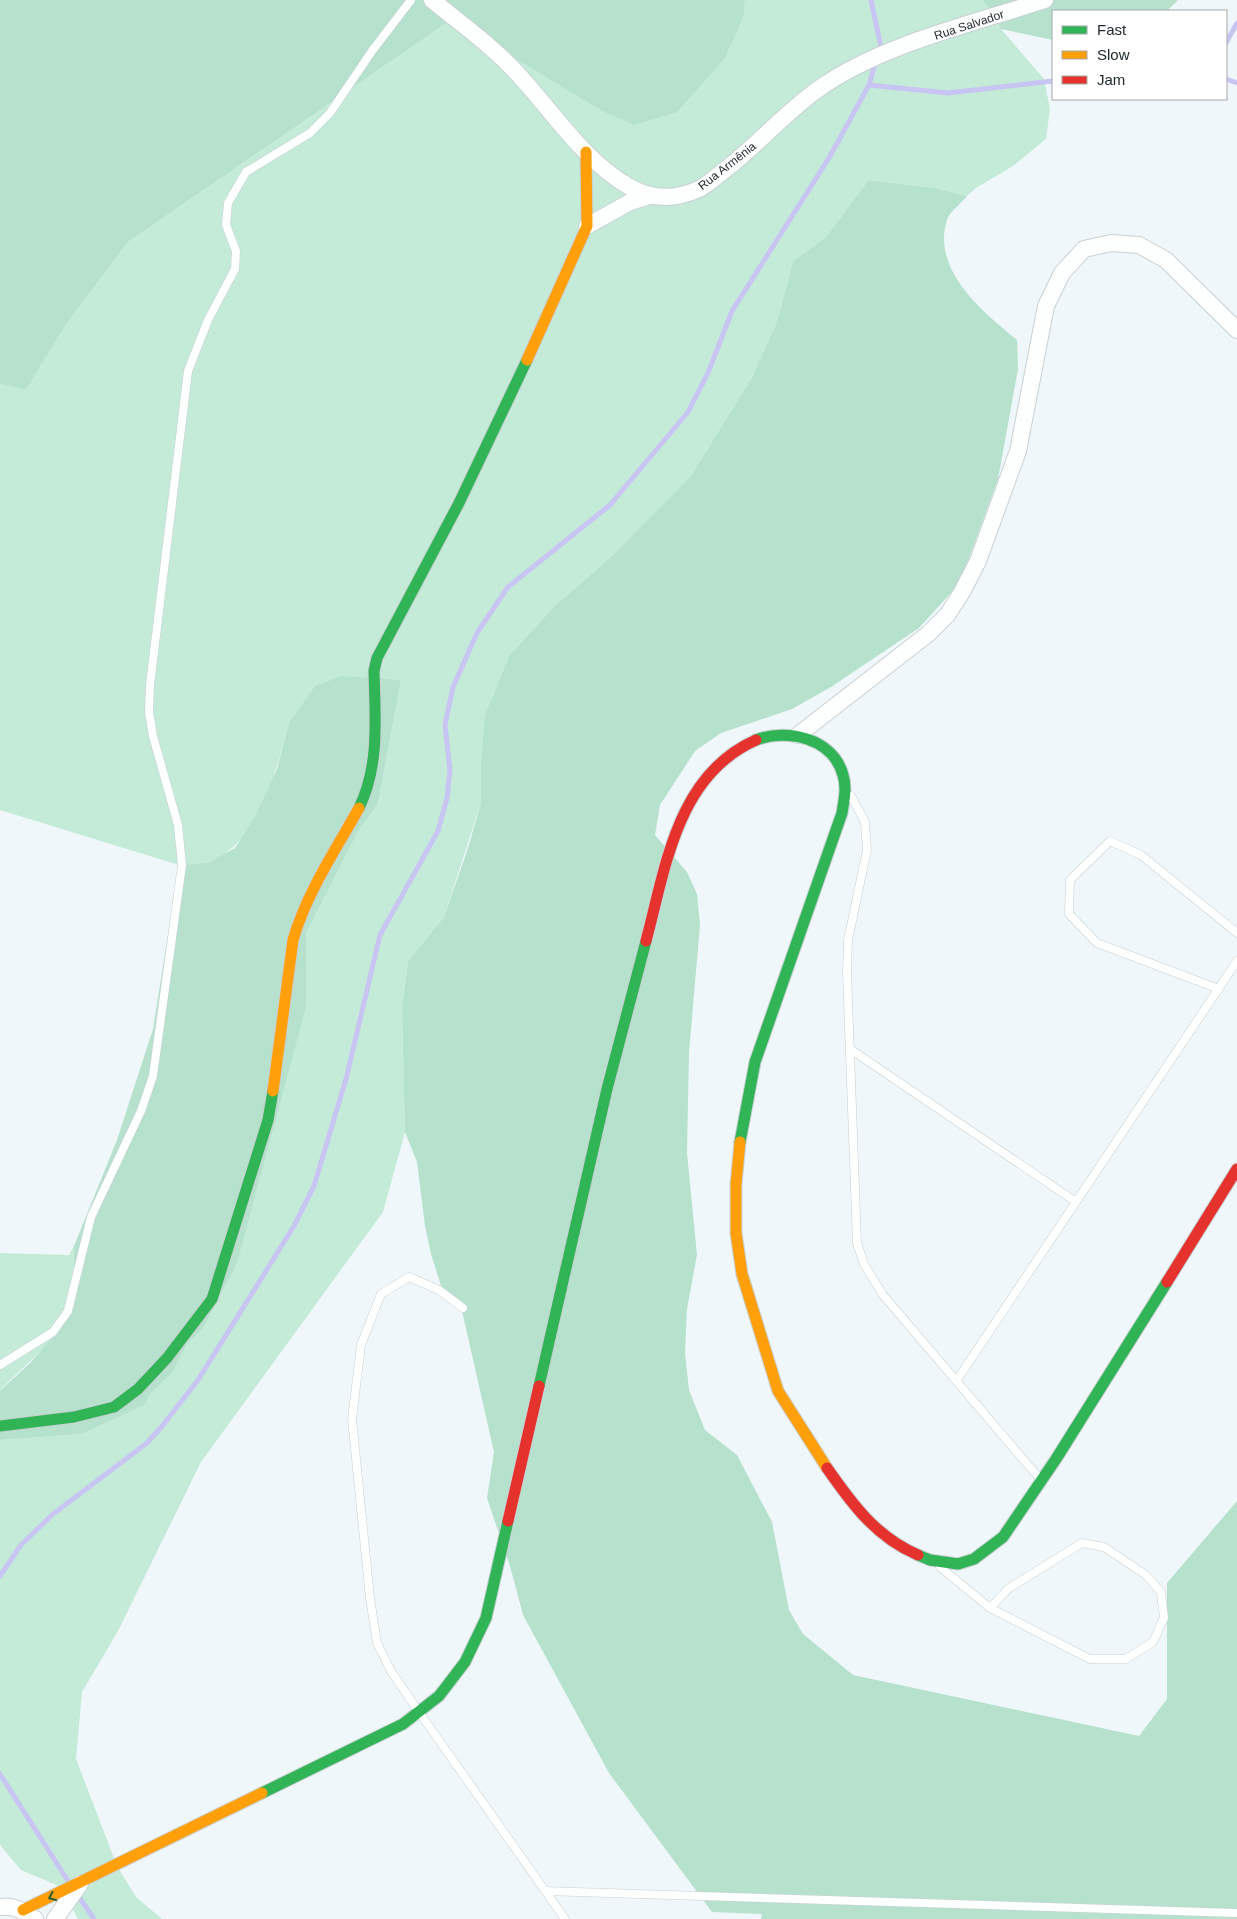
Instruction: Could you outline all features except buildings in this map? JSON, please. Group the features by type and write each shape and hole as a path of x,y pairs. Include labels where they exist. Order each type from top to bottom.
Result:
{"street":[{"name":"Rua Armênia","path":"432,0 488,44 514,70 586,152 612,176 649,196 665,198 684,195 702,188 817,90 841,74 872,59 921,40"},
{"name":"Rua Salvador","path":"921,40 1044,0"},
{"path":"0,1426 86,1414 115,1407 133,1394 200,1320 212,1299 268,1120 293,940 299,916 362,803 371,776 374,671 377,658 464,494 552,309 587,226 586,152"},
{"path":"587,226 630,202 649,196"},
{"path":"798,735 928,634 948,614 962,592 978,561 1018,451 1046,306 1062,273 1084,249 1111,243 1139,245 1166,260 1237,330"},
{"path":"13,1909 80,1884 403,1724 439,1696 465,1662 486,1618 607,1089 677,829 687,805 713,770 743,746 770,735 798,735 826,747 839,764 845,785 842,813 755,1062 742,1127 736,1184 736,1233 742,1274 778,1391 850,1501 876,1530 907,1550 930,1560 958,1564 974,1559 987,1551 1003,1536 1041,1480 1237,1169"},
{"path":"55,1919 80,1884"}],"lane":[{"path":"0,1365 53,1332 68,1311 90,1216 142,1111 153,1076 182,865 178,825 152,736 149,712 150,685 188,371 208,320 235,269 236,251 226,225 228,203 246,172 310,133 330,113 372,50 411,0"},
{"path":"845,785 865,822 867,833 867,850 848,940 850,1049 858,1243 864,1264 883,1295 1041,1480"},
{"path":"1219,989 1098,943 1069,914 1070,880 1110,842 1141,855 1237,933"},
{"path":"957,1380 1237,961"},
{"path":"850,1049 1076,1202"},
{"path":"463,1308 439,1290 409,1277 381,1294 361,1346 352,1419 370,1598 377,1643 391,1671 565,1919"},
{"path":"930,1560 990,1608 1090,1659 1126,1659 1152,1642 1164,1618 1162,1592 1146,1575 1104,1547 1082,1543 1009,1588 990,1608"},
{"path":"545,1891 1237,1913"}],"green space":[{"path":"0,0 745,0 744,16 725,58 677,112 634,125 600,110 451,20 128,242 69,320 26,389 0,384"},
{"path":"745,0 983,0 1001,29 1044,79 1050,109 1046,139 1013,166 976,188 967,196 935,188 870,180 826,237 793,261 777,322 752,377 691,476 612,556 557,604 481,766 481,803 444,917 408,961 402,1007 405,1132 383,1212 201,1462 118,1631 82,1692 76,1759 117,1866 136,1897 162,1919 78,1919 61,1887 21,1870 0,1845 0,1440 82,1434 145,1405 150,1394 173,1372 306,1007 306,933 359,830 378,804 401,680 369,679 289,723 271,782 253,822 241,839 227,852 210,862 179,865 0,810 0,384 26,388 69,320 128,242 451,20 600,110 725,58 744,16"},
{"path":"983,0 1178,0 1168,10 1052,10 1052,40 1001,29"},
{"path":"869,180 935,188 967,196 950,214 947,220 944,238 946,256 953,273 963,288 989,316 1017,340 1018,369 998,479 960,583 919,628 831,687 792,709 721,733 695,751 660,805 655,835 687,872 697,894 700,925 689,1052 687,1153 697,1255 687,1309 685,1353 689,1390 705,1430 737,1455 772,1522 789,1610 803,1634 853,1675 1139,1736 1167,1699 1167,1583 1237,1501 1237,1919 761,1919 762,1914 712,1912 609,1773 523,1615 510,1566 487,1498 494,1452 462,1311 442,1289 431,1254 425,1226 417,1162 405,1132 402,1007 408,961 444,917 468,848 481,803 481,766 485,715 510,655 557,604 612,556 691,476 752,377 777,322 793,261 826,237"},
{"path":"342,676 401,680 378,804 359,830 306,933 306,1007 237,1263 202,1330 187,1343 173,1372 150,1394 145,1405 82,1434 0,1440 0,1391 30,1363 56,1333 74,1303 74,1246 117,1140 153,1029 179,865 208,863 235,848 257,813 277,769 289,723 315,686"},
{"path":"74,1246 75,1298 68,1316 61,1328 0,1391 0,1253 69,1255"}],"waterway":[{"path":"871,0 881,47 880,51"},
{"path":"1227,41 1237,23"},
{"path":"0,1576 21,1545 53,1514 147,1443 163,1425 198,1380 294,1226 314,1186 346,1079 380,935 438,831 447,798 450,770 445,725 453,687 477,633 508,587 610,505 688,412 708,373 732,311 829,158 869,85 876,61"},
{"path":"1227,79 1237,83"},
{"path":"869,85 948,93 1052,81"},
{"path":"0,1774 68,1881"},
{"path":"77,1894 94,1919"}],"traffic: fast":[{"path":"359,808 366,792 373,758 375,741 374,671 377,658 459,503 527,360"},
{"path":"740,1142 755,1062 842,813 845,789 843,775 838,762 830,752 819,745 795,736 781,735 756,740"},
{"path":"539,1386 607,1089 646,941"},
{"path":"0,1426 74,1417 114,1407 138,1389 167,1358 212,1299 268,1120 273,1091"},
{"path":"918,1555 930,1560 958,1564 974,1559 1003,1537 1056,1459 1167,1282"},
{"path":"262,1793 403,1724 439,1696 465,1662 486,1618 508,1521"}],"traffic: slow":[{"path":"527,360 587,226 586,152"},
{"path":"273,1091 293,940 314,888 359,808"},
{"path":"740,1142 736,1184 736,1233 742,1274 778,1391 827,1468"},
{"path":"23,1910 262,1793"}],"traffic: jam":[{"path":"646,941 669,854 679,826 692,799 708,776 729,756 756,740"},
{"path":"1167,1282 1237,1169"},
{"path":"508,1521 539,1386"},
{"path":"827,1468 856,1507 877,1529 903,1548 918,1555"}]}
